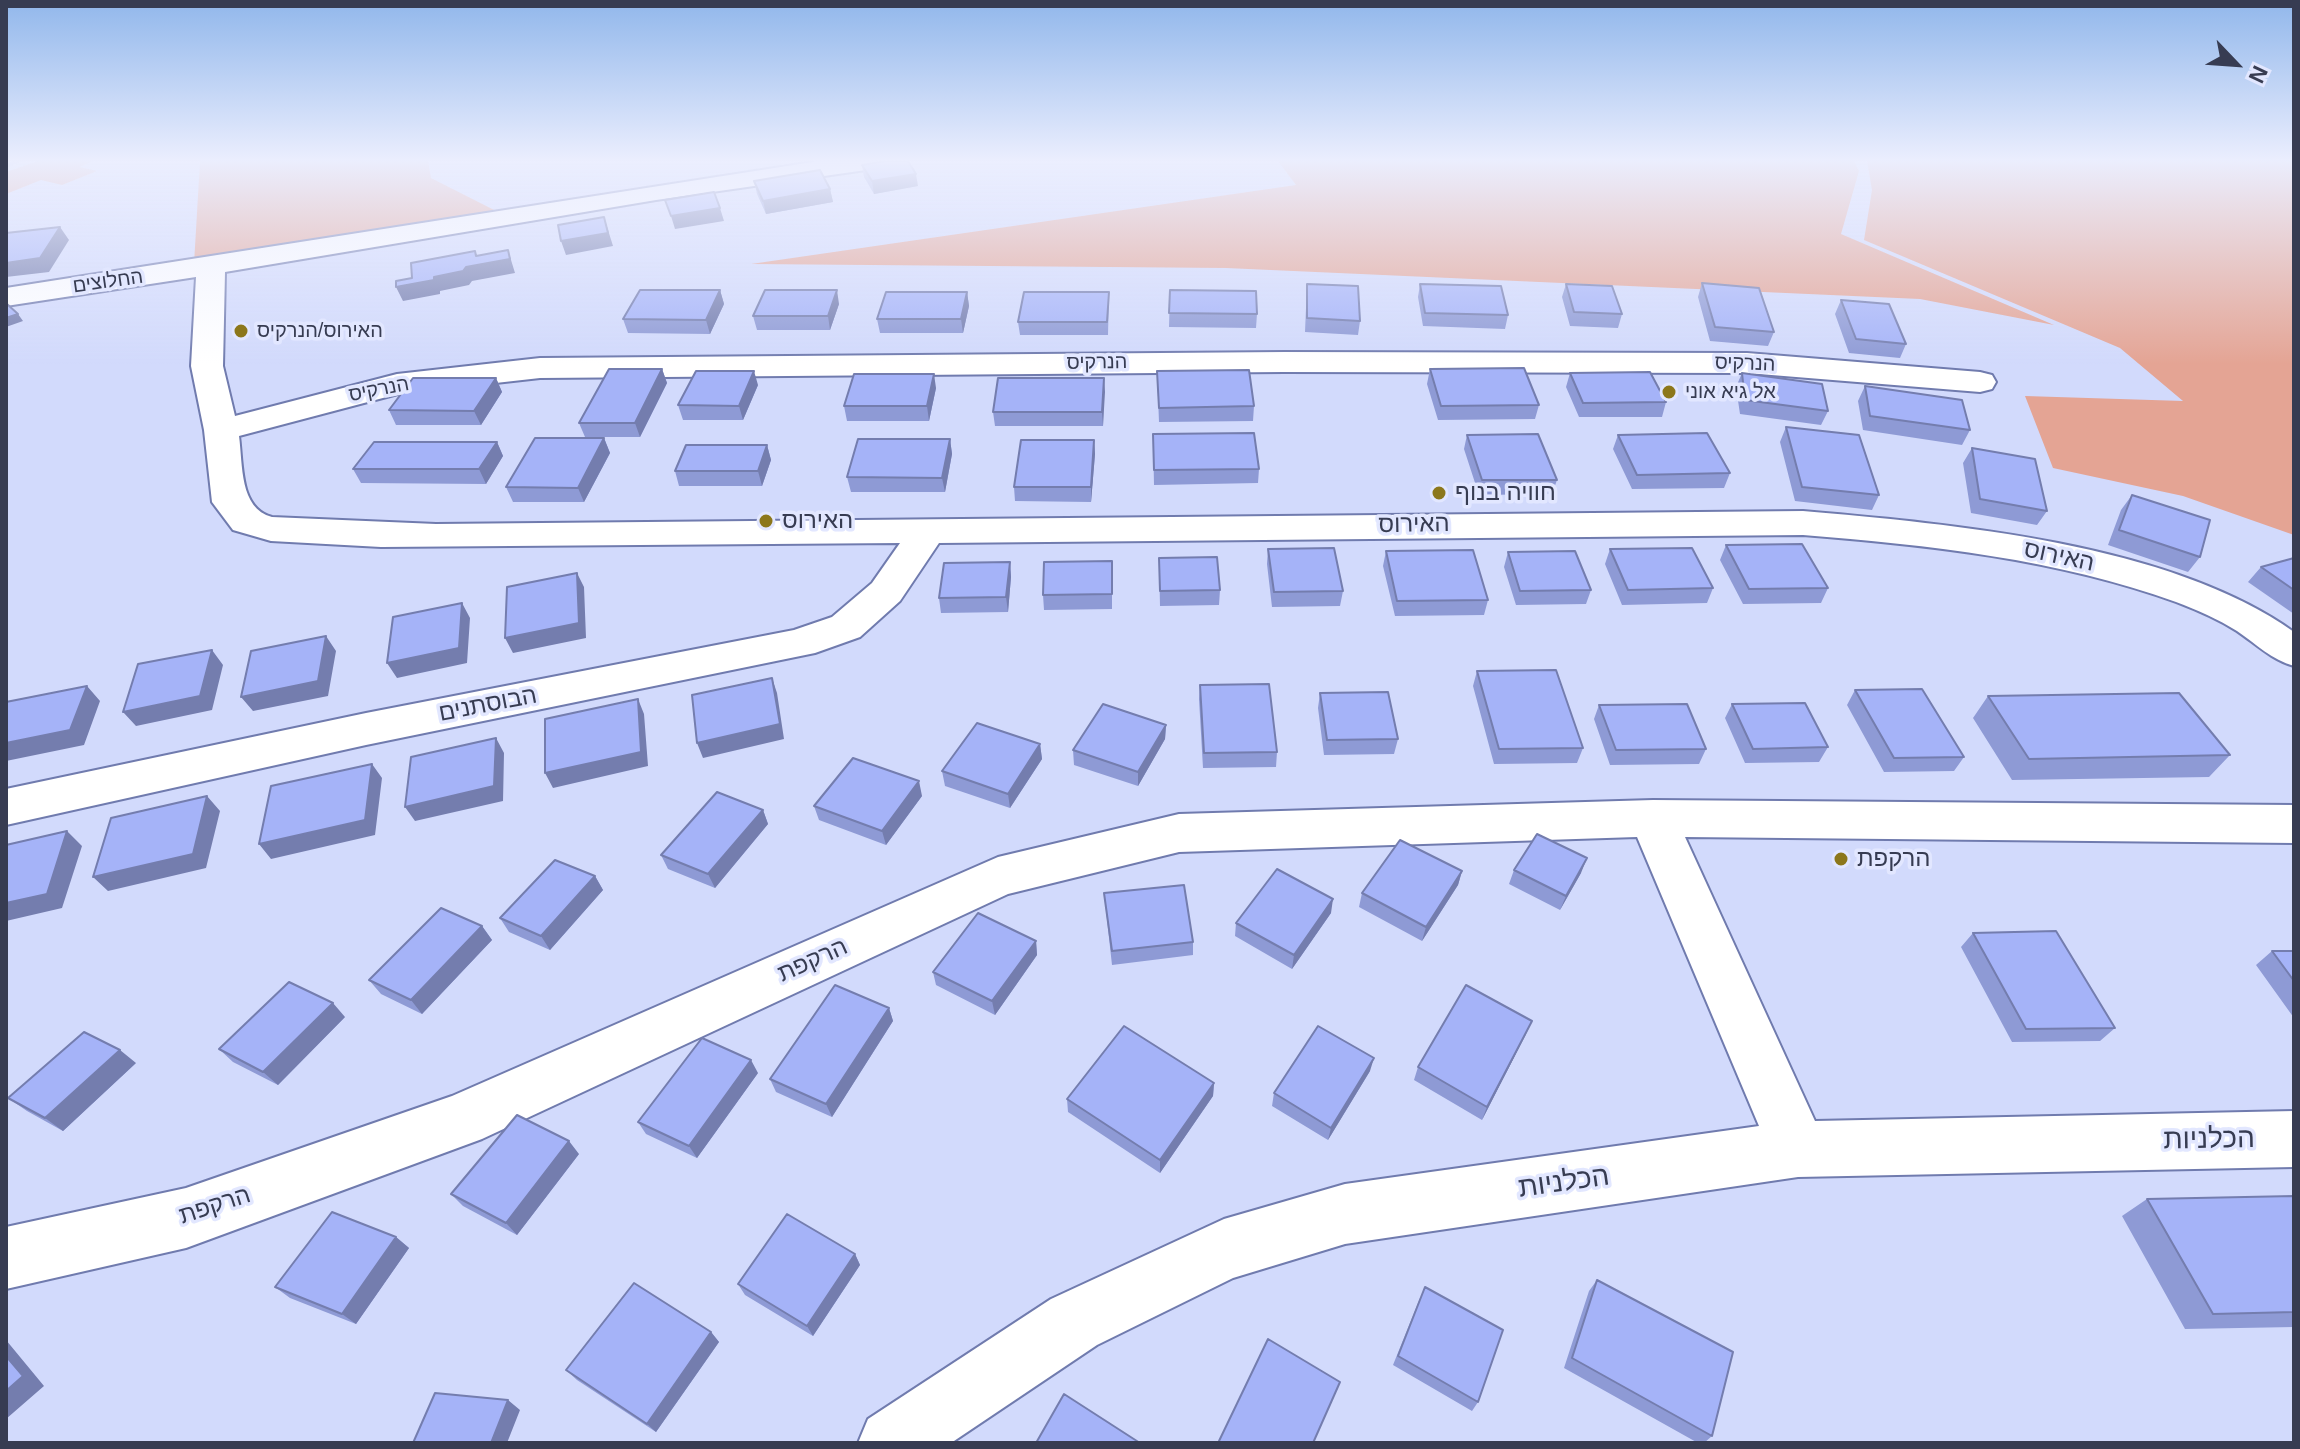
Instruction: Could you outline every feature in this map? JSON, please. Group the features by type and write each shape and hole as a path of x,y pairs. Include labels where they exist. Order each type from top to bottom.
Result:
{"street":[{"name":"החלוצים","path":"6,297 446,229"},
{"name":"האירוס","path":"211,267 207,366 221,430 230,502 246,522 271,529 467,536 645,531 927,532 1772,523 1914,531 2096,564 2183,590 2244,616 2294,652"},
{"name":"הנרקיס","path":"221,430 397,384 540,368 1268,362 1731,363 1980,382"},
{"name":"הבוסתנים","path":"6,807 366,729 800,643 846,627 886,592 927,532"},
{"name":"הרקפת","path":"6,1258 186,1218 462,1120 998,877 1179,833 1653,818 2294,824"},
{"path":"1653,818 1798,1149"},
{"name":"הכלניות","path":"892,1443 1074,1322 1224,1250 1345,1214 1798,1149 2294,1139"}],"shaded area":[{"path":"196,229 412,229 194,264"},
{"path":"995,229 1843,229 1841,234 2054,325 1920,299 1226,268 751,264"},
{"path":"1866,229 2294,229 2294,535 2183,496 2053,468 2025,396 2183,401 2120,348 1864,240"}],"building":[{"path":"59,229 40,258 6,263 6,233"},
{"path":"559,229 607,229 608,233 561,241"},
{"path":"508,250 510,259 466,267 463,271 434,277 434,280 396,287 396,281 412,278 411,263 475,251 476,256"},
{"path":"1702,283 1759,288 1774,332 1715,327"},
{"path":"1307,284 1358,286 1360,321 1307,318"},
{"path":"1420,284 1501,286 1508,315 1425,313"},
{"path":"1566,284 1612,286 1622,314 1574,312"},
{"path":"640,290 720,290 706,320 623,319"},
{"path":"765,290 837,290 828,316 753,316"},
{"path":"1170,290 1256,291 1257,314 1169,313"},
{"path":"886,292 967,292 961,319 877,319"},
{"path":"1024,292 1109,292 1107,322 1018,322"},
{"path":"1841,300 1889,304 1906,344 1856,339"},
{"path":"7,304 18,314 6,318"},
{"path":"1524,368 1539,405 1441,406 1430,369"},
{"path":"609,369 662,369 635,423 579,423"},
{"path":"1249,370 1254,406 1159,408 1157,371"},
{"path":"696,371 754,371 739,406 678,405"},
{"path":"1650,372 1666,402 1583,403 1570,373"},
{"path":"1742,373 1822,384 1828,411 1745,400"},
{"path":"854,374 934,374 927,406 844,406"},
{"path":"413,378 496,378 474,411 389,410"},
{"path":"998,378 1104,378 1102,412 993,412"},
{"path":"1865,386 1962,400 1970,430 1870,416"},
{"path":"1786,427 1859,435 1879,495 1802,487"},
{"path":"1254,433 1259,469 1154,470 1153,434"},
{"path":"1707,433 1730,473 1637,475 1618,435"},
{"path":"1538,434 1557,480 1482,480 1467,435"},
{"path":"535,438 604,438 578,488 506,487"},
{"path":"858,439 950,439 942,478 847,477"},
{"path":"1021,440 1094,440 1091,487 1014,487"},
{"path":"374,442 497,442 479,469 353,469"},
{"path":"686,445 767,445 758,471 675,471"},
{"path":"1972,448 2035,459 2047,511 1980,499"},
{"path":"2132,495 2210,520 2200,557 2119,530"},
{"path":"1802,544 1828,588 1749,589 1726,545"},
{"path":"1334,548 1343,591 1274,592 1268,549"},
{"path":"1692,548 1713,588 1628,590 1610,549"},
{"path":"1473,550 1488,600 1397,601 1386,551"},
{"path":"1575,551 1591,590 1520,591 1508,552"},
{"path":"1217,557 1220,590 1160,591 1159,558"},
{"path":"2294,558 2294,590 2261,567"},
{"path":"1112,561 1112,594 1043,595 1044,562"},
{"path":"1010,562 1006,597 939,598 944,563"},
{"path":"577,573 579,623 505,638 507,587"},
{"path":"462,603 459,648 387,663 393,617"},
{"path":"326,636 318,681 241,697 251,651"},
{"path":"212,650 200,696 123,712 138,664"},
{"path":"1556,670 1583,748 1499,749 1477,671"},
{"path":"772,678 780,724 697,743 692,695"},
{"path":"1269,684 1277,752 1204,753 1200,685"},
{"path":"87,686 70,730 6,743 6,702"},
{"path":"1922,689 1964,757 1894,758 1855,690"},
{"path":"1388,692 1398,739 1327,740 1320,693"},
{"path":"2179,693 2230,755 2029,759 1988,696"},
{"path":"638,699 641,752 545,773 545,719"},
{"path":"1805,703 1828,747 1753,749 1732,704"},
{"path":"1103,704 1166,725 1138,772 1073,750"},
{"path":"1687,704 1706,749 1616,750 1599,705"},
{"path":"977,723 1040,744 1008,794 942,771"},
{"path":"496,738 494,786 405,807 411,757"},
{"path":"853,758 919,781 882,831 814,806"},
{"path":"372,764 365,820 259,844 271,786"},
{"path":"717,792 763,810 708,874 661,855"},
{"path":"207,796 193,854 93,877 111,818"},
{"path":"67,831 47,894 6,903 6,845"},
{"path":"1537,834 1587,858 1566,896 1514,870"},
{"path":"1400,840 1462,871 1426,927 1362,893"},
{"path":"555,860 595,876 541,936 500,918"},
{"path":"1277,869 1333,899 1294,955 1236,923"},
{"path":"1184,885 1193,942 1112,951 1104,893"},
{"path":"441,908 482,926 411,1000 369,980"},
{"path":"978,913 1036,941 992,1001 933,972"},
{"path":"2056,931 2115,1028 2026,1029 1973,933"},
{"path":"2272,951 2294,951 2294,981"},
{"path":"289,982 333,1003 263,1072 219,1049"},
{"path":"835,985 889,1008 826,1104 770,1079"},
{"path":"1466,985 1532,1021 1487,1107 1418,1067"},
{"path":"1124,1026 1214,1083 1160,1160 1067,1099"},
{"path":"1318,1026 1374,1058 1331,1128 1274,1093"},
{"path":"84,1032 120,1050 45,1118 8,1098"},
{"path":"702,1038 751,1060 689,1146 638,1122"},
{"path":"517,1115 569,1141 506,1223 451,1194"},
{"path":"2294,1196 2294,1312 2213,1314 2147,1199"},
{"path":"332,1212 396,1237 342,1314 275,1287"},
{"path":"787,1214 855,1254 807,1326 738,1284"},
{"path":"1597,1280 1733,1352 1712,1436 1572,1358"},
{"path":"634,1283 711,1332 647,1424 566,1370"},
{"path":"1425,1287 1503,1330 1478,1402 1398,1356"},
{"path":"1268,1339 1340,1382 1313,1443 1222,1443 1219,1441"},
{"path":"6,1356 23,1376 6,1391"},
{"path":"435,1393 508,1400 491,1443 413,1443"},
{"path":"1064,1394 1140,1443 1036,1443"}],"place":[{"name":"האירוס/הנרקיס","path":"241,331"},
{"name":"אל גיא אוני","path":"1669,392"},
{"name":"חוויה בנוף","path":"1439,493"},
{"name":"האירוס","path":"766,521"},
{"name":"הרקפת","path":"1841,859"}]}
